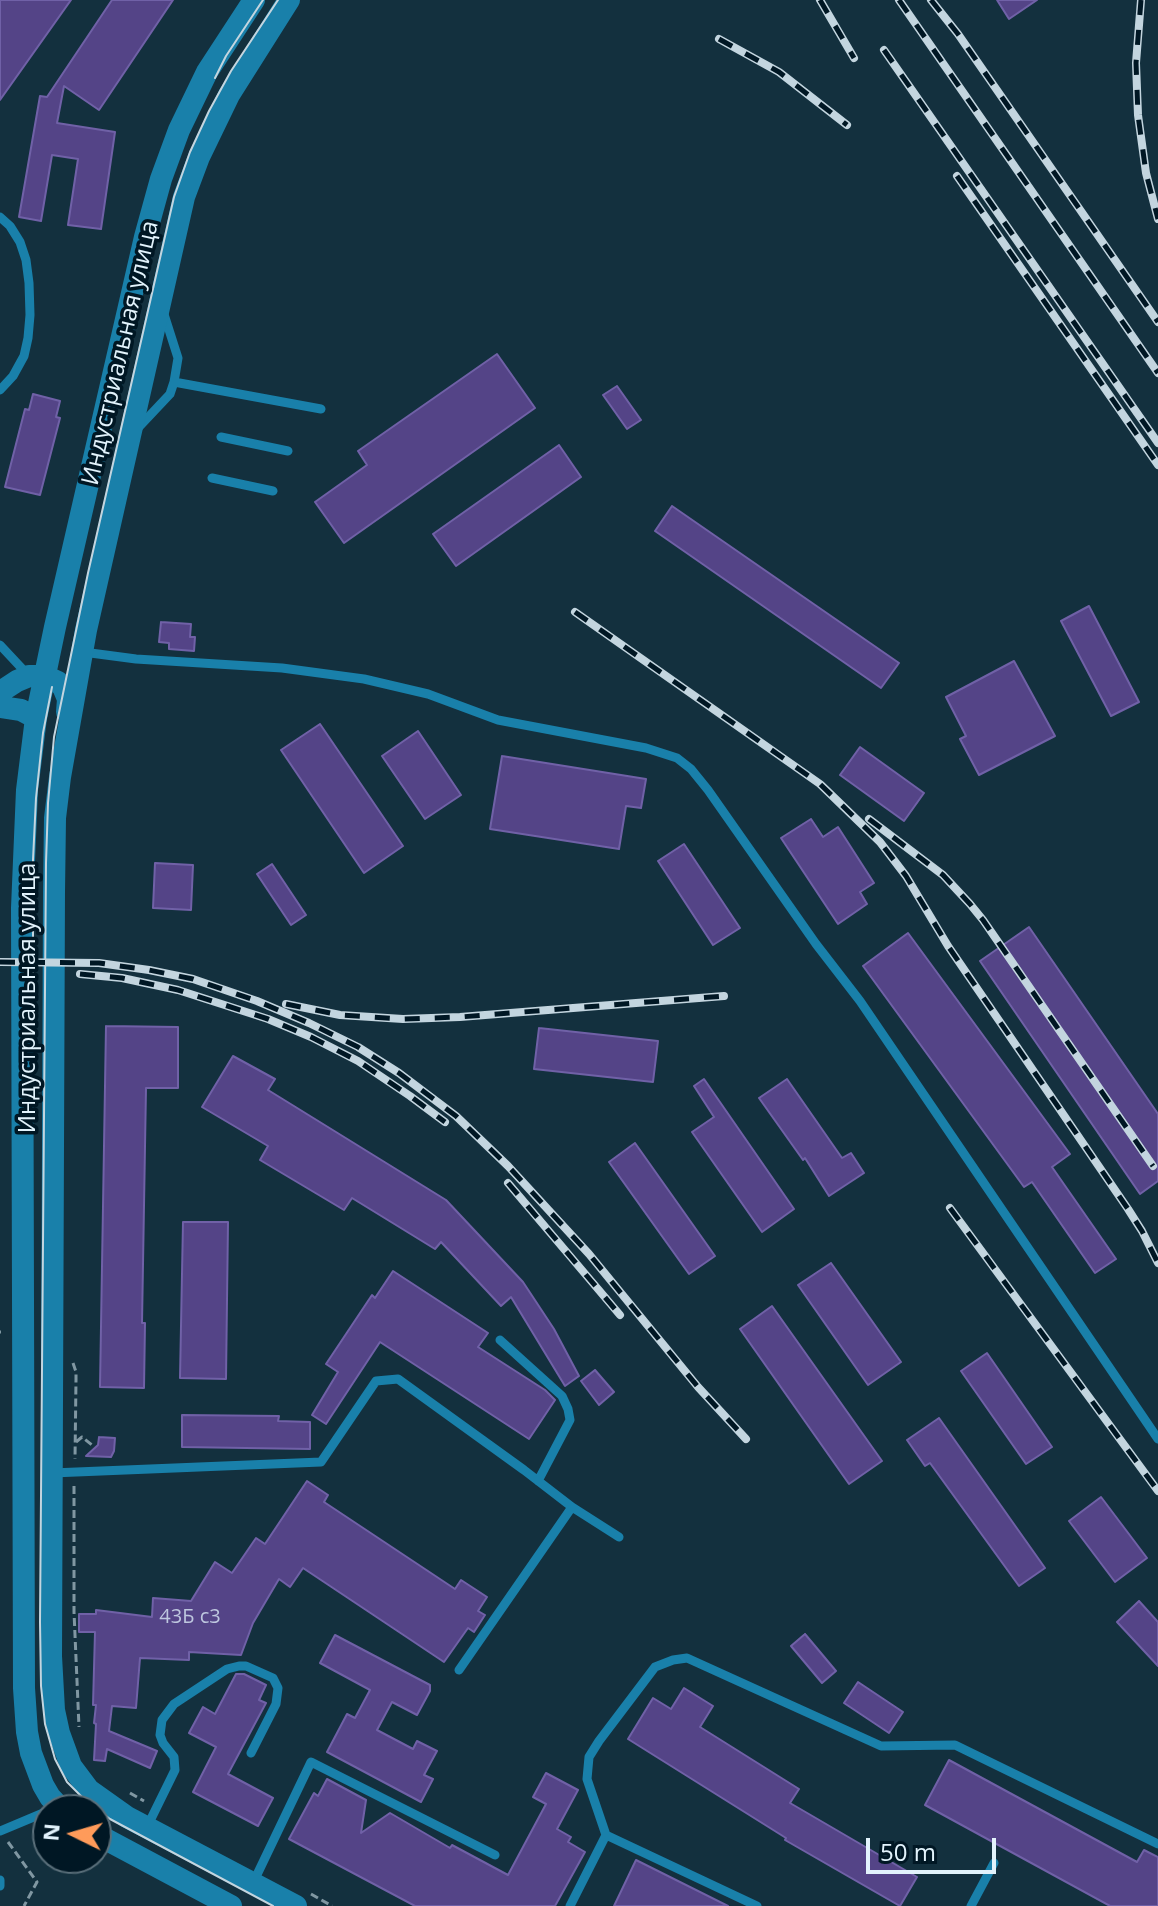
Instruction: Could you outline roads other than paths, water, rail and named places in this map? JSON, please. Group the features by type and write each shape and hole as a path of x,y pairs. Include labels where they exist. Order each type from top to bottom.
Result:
{"main road":[{"name":"Индустриальная улица","path":"48,1794 31,1753 24,1688 22,894 37,676 161,179 179,130 207,72 254,0"},
{"name":"Индустриальная улица","path":"289,0 229,95 199,157 178,219 66,737 55,818 54,878 63,1473 51,1656 54,1710 59,1733 71,1766 89,1790 127,1817 152,1818 253,1883 302,1900"},
{"path":"0,692 17,681 37,676 58,682 66,693 68,704 66,737"},
{"path":"0,707 21,710 36,718"},
{"path":"112,1843 231,1906"}],"lane":[{"path":"0,217 20,242 26,260 30,315 24,356 13,376 0,390"},
{"path":"130,436 170,394 174,382 178,358 160,301"},
{"path":"174,382 321,409"},
{"path":"221,437 288,451"},
{"path":"212,478 273,491"},
{"path":"0,645 37,676"},
{"path":"82,652 136,659 282,668 364,679 428,694 498,720 646,748 677,758 691,769 708,790 860,1001 1158,1439"},
{"path":"500,1340 562,1396 568,1409 570,1420 538,1481"},
{"path":"63,1473 321,1462 376,1381 398,1379 572,1507 619,1537"},
{"path":"459,1670 572,1507"},
{"path":"570,1906 606,1835 587,1779 589,1757 655,1667 687,1658 881,1746 955,1745 1158,1844"},
{"path":"152,1818 175,1770 174,1757 160,1735 162,1720 174,1704 227,1669 239,1666 273,1678 278,1688 276,1704 251,1753"},
{"path":"253,1883 311,1762 495,1855"},
{"path":"0,1831 32,1818"},
{"path":"606,1835 757,1906"},
{"path":"971,1906 994,1863"}],"tram line":[{"path":"215,78 263,0"},
{"path":"273,1906 110,1819 67,1782 55,1759 45,1724 40,1622 46,863 54,737 174,197 209,111 231,71 278,0"},
{"path":"33,1018 36,798 52,687"}],"railway":[{"path":"820,0 854,58"},
{"path":"899,0 1158,373"},
{"path":"931,0 958,34 1158,322"},
{"path":"1141,0 1136,63 1138,115 1146,173 1158,219"},
{"path":"719,39 779,72 847,125"},
{"path":"884,50 1158,443"},
{"path":"957,176 1158,465"},
{"path":"575,612 820,784 880,842 906,876 948,946 1128,1209 1158,1263"},
{"path":"869,819 943,875 970,904 1153,1166"},
{"path":"0,962 99,963 193,979 309,1023 358,1047 399,1073 456,1116 508,1166 589,1254 698,1387 746,1439"},
{"path":"80,974 122,978 178,990 268,1019 358,1061 445,1122"},
{"path":"286,1004 340,1015 403,1019 724,996"},
{"path":"508,1183 620,1315"},
{"path":"950,1208 1158,1491"}]}
